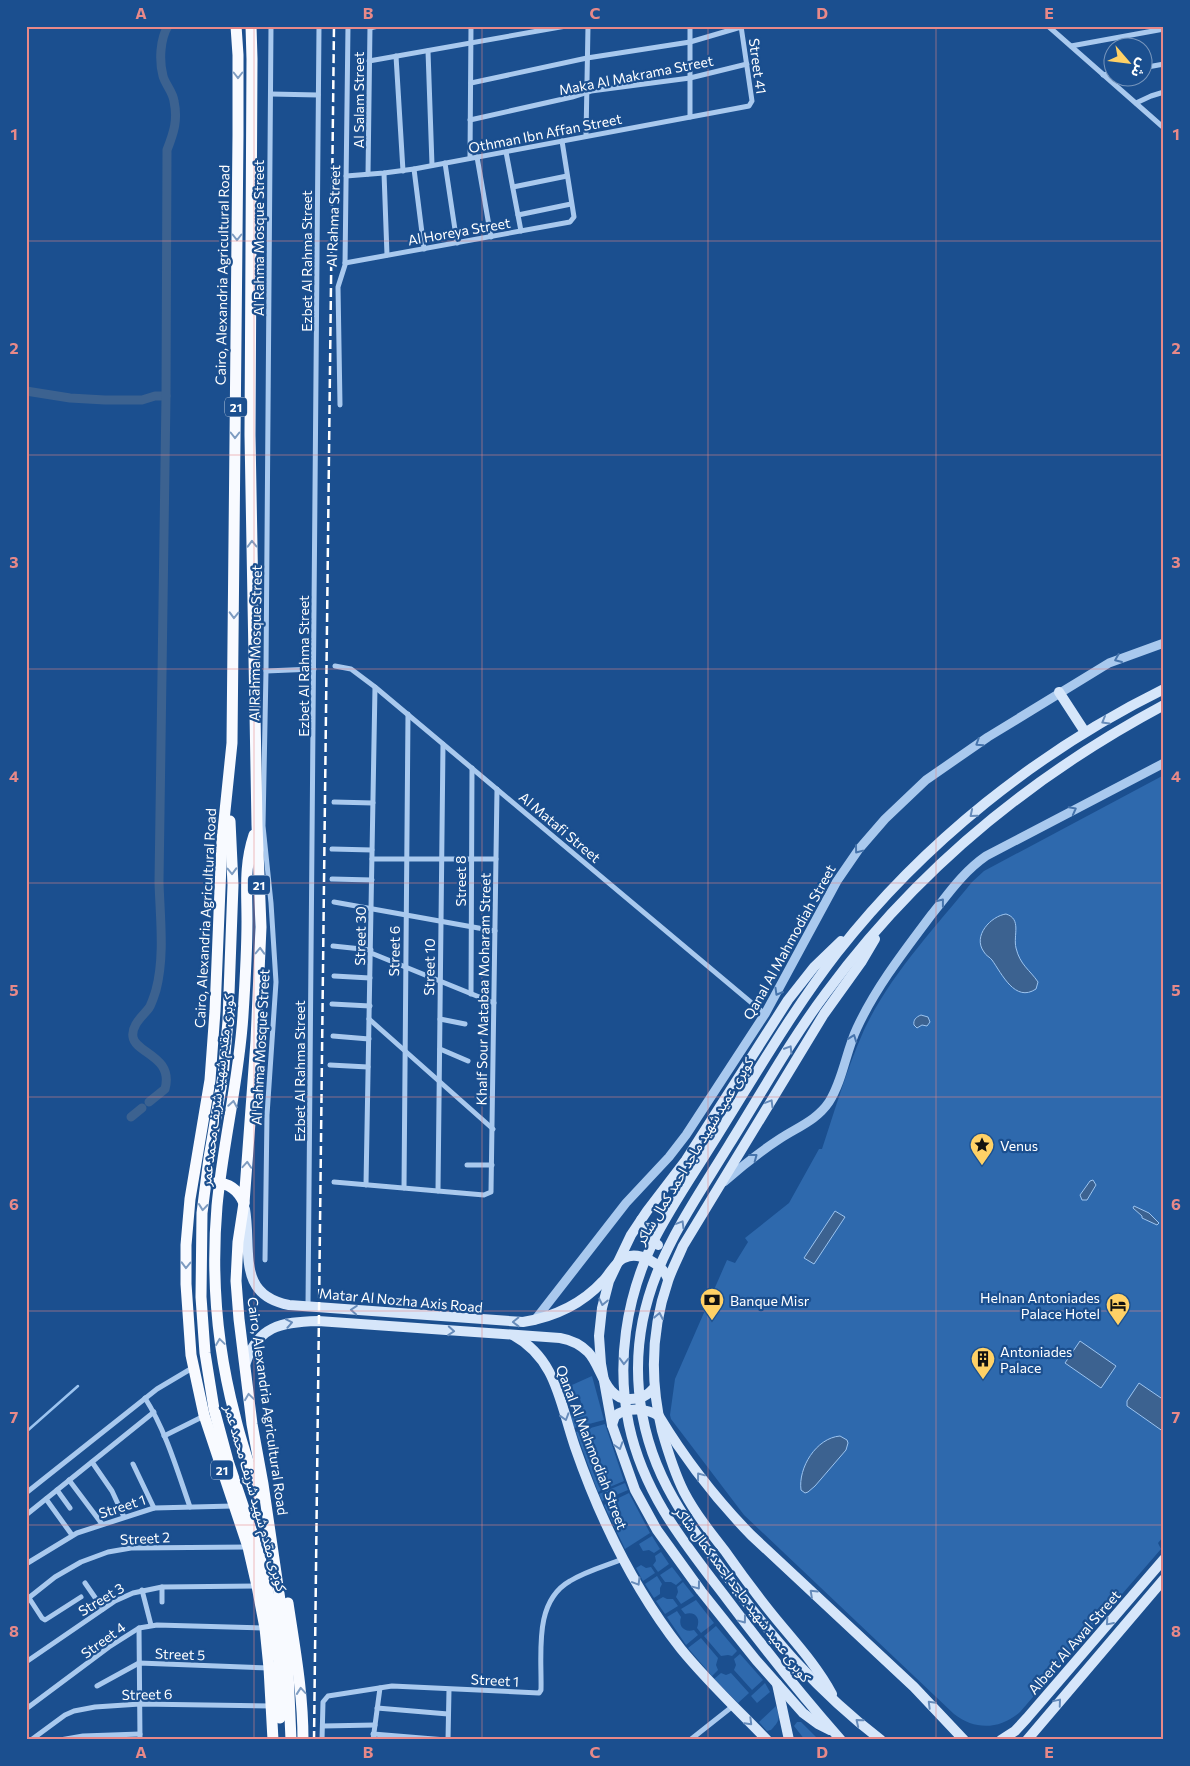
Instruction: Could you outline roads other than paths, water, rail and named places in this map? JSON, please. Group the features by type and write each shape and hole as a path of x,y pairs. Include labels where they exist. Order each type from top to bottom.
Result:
{"highway":[{"name":"Cairo, Alexandria Agricultural Road","path":"236,26 238,55 238,145 232,743 222,840 215,1011 210,1080 190,1199 186,1246 186,1284 191,1355 204,1416 248,1547 257,1586 265,1628 273,1740"},
{"name":"Cairo, Alexandria Agricultural Road","path":"251,26 250,435 257,825 261,927 256,1041 236,1281 244,1366 252,1424 263,1484 287,1648 292,1740"},
{"name":"كوبرى مقدم شهيد شريف محمد عمر","path":"228,787 233,885 228,1021 223,1076 202,1213 200,1297 205,1353 220,1435 259,1554 272,1610 279,1663 280,1740"},
{"name":"كوبرى مقدم شهيد شريف محمد عمر","path":"257,825 247,864 243,1021 235,1088 217,1204 216,1292 219,1337 235,1418 285,1581 299,1668 303,1740"},
{"path":"190,1199 202,1186 219,1182 234,1189 244,1203"},
{"path":"210,1432 217,1437 233,1439 248,1431 252,1424"}],"main road":[{"path":"838,1736 803,1713 719,1614 656,1530 635,1490 612,1424 599,1350 600,1322 605,1294 615,1266 641,1220 686,1160 770,1026 796,989 824,957 854,932 918,865 970,817 1026,772 1085,732 1164,689"},
{"path":"1059,692 1085,732"},
{"path":"881,1740 837,1704 817,1669 758,1596 691,1505 676,1476 659,1416 654,1388 655,1338 668,1279 683,1246 717,1189 824,1014 869,950 882,925 930,873 1004,808 1096,744 1164,705"},
{"name":"كوبرى عميد شهيد ماجد احمد كمال شاكر","path":"837,1704 789,1656 771,1635 694,1532 665,1485 651,1451 642,1416 639,1394 639,1344 649,1291 662,1258 684,1219 807,1020 842,972 882,925"},
{"name":"كوبرى عميد شهيد ماجد احمد كمال شاكر","path":"838,1736 763,1647 682,1540 657,1502 636,1451 626,1407 624,1353 628,1317 637,1281 665,1220 793,1015 854,932"},
{"name":"Matar Al Nozha Axis Road","path":"244,1203 248,1228 249,1264 255,1286 267,1299 289,1306 510,1323 535,1320 551,1316 580,1301 594,1291 615,1266"},
{"path":"641,1220 647,1236 667,1251 675,1252 683,1246"},
{"path":"615,1266 624,1258 637,1256 662,1268 668,1279"},
{"name":"Matar Al Nozha Axis Road","path":"244,1366 249,1350 260,1337 274,1328 298,1322 318,1321 568,1339 582,1347 593,1358 604,1381"},
{"name":"Qanal Al Mahmodiah Street","path":"513,1335 530,1346 548,1368 556,1386 580,1462 600,1511 624,1559 651,1605 681,1648 767,1740"},
{"path":"604,1381 616,1394 627,1399 640,1399 654,1388"},
{"path":"612,1424 615,1416 624,1412 644,1410 659,1416 708,1487 735,1518 933,1705 964,1740"},
{"name":"Albert Al Awal Street","path":"1002,1740 1022,1724 1164,1559"},
{"name":"Albert Al Awal Street","path":"1027,1740 1164,1579"},
{"path":"1126,1604 1136,1612"},
{"path":"777,1683 789,1740"}],"street":[{"name":"Al Rahma Mosque Street","path":"265,1260 267,1115 276,982 272,903 263,826 271,26"},
{"name":"Ezbet Al Rahma Street","path":"308,1307 319,26"},
{"name":"Al Rahma Street","path":"340,405 338,291 344,263 348,26"},
{"path":"370,27 378,26"},
{"path":"470,158 471,26"},
{"path":"369,61 566,26"},
{"path":"586,136 588,26"},
{"path":"690,26 690,117"},
{"path":"1048,26 1102,74"},
{"name":"Al Salam Street","path":"368,174 370,27"},
{"path":"470,83 587,58 690,42 741,27"},
{"name":"Street 41","path":"741,27 752,101 747,107"},
{"path":"1070,46 1164,29"},
{"path":"428,51 432,165"},
{"path":"396,56 403,170"},
{"name":"Maka Al Makrama Street","path":"470,120 572,97 586,92 690,78 747,64"},
{"path":"1118,88 1164,128"},
{"path":"1136,104 1164,92"},
{"path":"271,94 318,95"},
{"name":"Othman Ibn Affan Street","path":"346,176 384,174 414,169 747,107"},
{"path":"518,215 572,204 562,141"},
{"path":"506,152 521,231"},
{"path":"476,157 491,237"},
{"path":"445,163 457,243"},
{"path":"414,169 424,249"},
{"path":"384,174 387,256"},
{"path":"513,187 567,176"},
{"name":"Al Horeya Street","path":"344,263 568,223 574,217 572,204"},
{"name":"Qanal Al Mahmodiah Street","path":"535,1320 626,1203 682,1140 765,1014 837,881 859,849 885,819 907,797 946,764 1059,692 1117,659 1164,643"},
{"name":"Al Matafi Street","path":"335,666 350,669 376,687 765,1014"},
{"path":"266,671 314,669"},
{"name":"Street 30","path":"366,1185 376,687"},
{"name":"Street 6","path":"404,1188 408,714"},
{"name":"Street 10","path":"438,1191 443,744"},
{"path":"717,1189 754,1157 781,1138 809,1122 821,1112 834,1092 858,1026 887,976 910,942 968,870 986,856 1164,763"},
{"name":"Street 8","path":"471,994 472,768"},
{"name":"Khalf Sour Matabaa Moharam Street","path":"438,1191 487,1195 492,1190 497,789"},
{"path":"334,802 373,803"},
{"path":"332,849 372,850"},
{"path":"372,859 496,859"},
{"path":"332,879 372,880"},
{"path":"334,902 495,930"},
{"path":"332,946 371,951 440,982 494,1003"},
{"path":"334,976 370,978"},
{"path":"332,1004 370,1006"},
{"path":"369,1019 493,1129"},
{"path":"440,1019 464,1024"},
{"path":"333,1036 369,1039"},
{"path":"440,1049 468,1061"},
{"path":"330,1065 368,1067"},
{"path":"467,1165 492,1165"},
{"path":"334,1182 438,1191"},
{"path":"26,1493 145,1398 194,1366"},
{"path":"145,1398 154,1412 164,1436 190,1507"},
{"path":"26,1515 154,1412"},
{"path":"164,1436 204,1416"},
{"path":"92,1462 112,1491 124,1517"},
{"path":"133,1464 154,1508"},
{"path":"69,1480 102,1524"},
{"path":"57,1490 70,1508"},
{"path":"46,1499 72,1536"},
{"name":"Street 1","path":"26,1564 72,1536 102,1524 154,1508 234,1506"},
{"name":"Street 2","path":"28,1599 55,1577 73,1566 108,1552 131,1548 248,1547"},
{"name":"Street 1","path":"322,1726 323,1702 328,1696 392,1686 536,1693 541,1690 542,1620 552,1597 570,1580 624,1559"},
{"path":"85,1583 103,1609"},
{"name":"Street 3","path":"26,1662 103,1609 124,1597 142,1590 162,1587 257,1586"},
{"path":"162,1587 162,1602"},
{"path":"142,1590 151,1625"},
{"path":"28,1599 45,1620 81,1597"},
{"name":"Street 4","path":"26,1709 139,1628 151,1625 265,1628"},
{"path":"60,1740 84,1736 140,1737 139,1628"},
{"name":"Street 5","path":"96,1686 140,1663 269,1668"},
{"path":"380,1688 373,1737 447,1740 449,1690"},
{"name":"Street 6","path":"31,1740 65,1715 74,1711 95,1707 140,1704 272,1706"},
{"path":"690,1740 734,1706"},
{"path":"377,1708 448,1714"},
{"path":"322,1740 322,1726 375,1725"}],"waterway":[{"path":"149,1102 165,1089 166,1078 164,1069 159,1062 135,1042 133,1033 154,997 159,977 161,950 159,882 166,396 167,150 176,114 171,91 164,79 161,64 162,44 168,26"},
{"path":"26,391 70,398 105,400 142,400 155,396 166,396"},
{"path":"131,1117 142,1108"},
{"path":"26,1432 78,1386"}],"railway":[{"path":"314,1740 334,26"}],"place":[{"name":"Venus","path":"982,1166"},
{"name":"Banque Misr","path":"712,1321"},
{"name":"Helnan Antoniades Palace Hotel","path":"1118,1326"},
{"name":"Antoniades Palace","path":"983,1380"}]}
